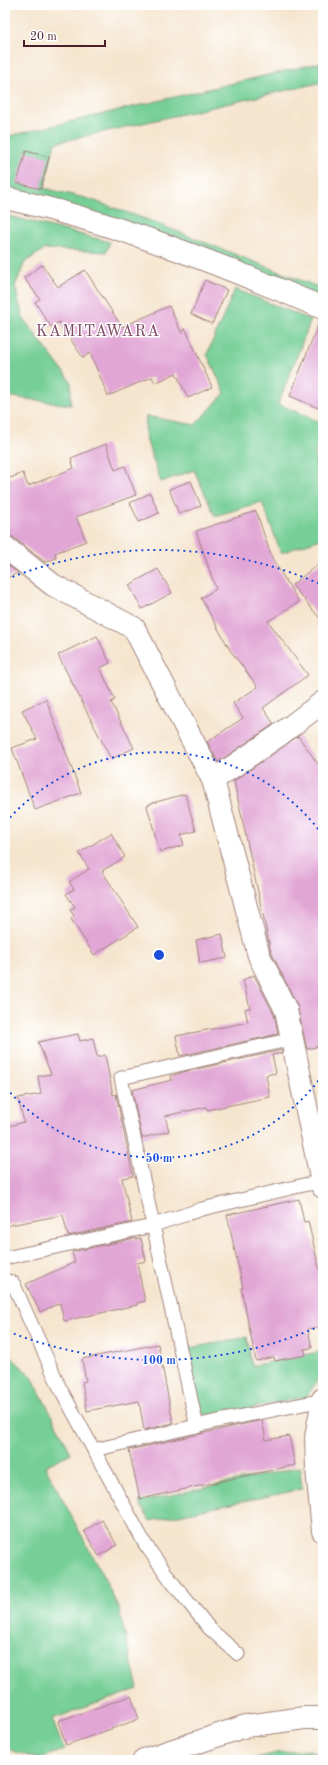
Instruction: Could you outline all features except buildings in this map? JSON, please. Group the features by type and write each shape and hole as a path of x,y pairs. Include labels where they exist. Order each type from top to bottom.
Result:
{"street":[{"path":"5,198 50,208 130,232 226,267 323,308"},
{"path":"5,546 53,585 134,628 213,780 259,956 286,1010 323,1184"},
{"path":"213,780 278,736 323,702"},
{"path":"323,1399 316,1437 317,1469 323,1531"},
{"path":"144,1760 246,1726 304,1718 323,1718"}],"lane":[{"path":"197,1427 121,1078 292,1039"},
{"path":"5,1258 153,1225 202,1209 308,1184 323,1184"},
{"path":"5,1280 13,1283 60,1388 145,1544 172,1582 210,1629 238,1654"},
{"path":"94,1450 323,1399"}],"green space":[{"path":"323,62 323,82 55,143 44,188 89,199 148,220 323,289 323,298 5,190 5,137"},
{"path":"5,215 110,242 106,252 45,249 25,262 15,286 23,318 71,382 71,405 5,396"},
{"path":"235,289 311,320 278,404 323,423 323,451 315,449 323,538 281,553 262,502 215,516 194,470 161,482 148,445 145,431 146,416 195,425 225,393 207,354"},
{"path":"247,1337 252,1366 323,1351 323,1373 306,1397 207,1417 198,1409 185,1349"},
{"path":"6,1352 32,1377 71,1453 45,1466 119,1609 138,1689 52,1719 64,1750 38,1759 5,1748"},
{"path":"300,1467 302,1489 150,1521 139,1502"},
{"path":"310,1750 323,1757 323,1760 247,1760 277,1753"}],"district":[{"name":"KAMITAWARA","path":"98,330"}]}
